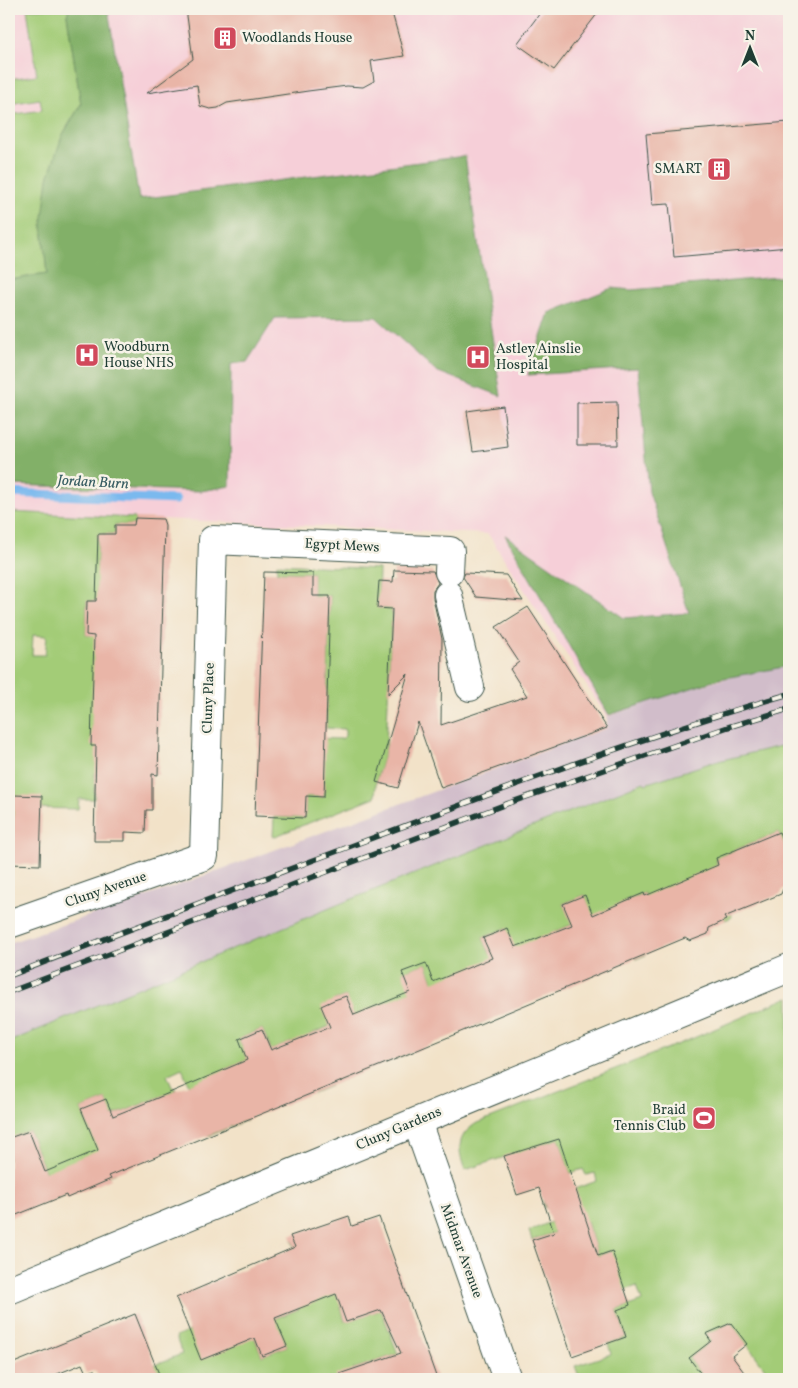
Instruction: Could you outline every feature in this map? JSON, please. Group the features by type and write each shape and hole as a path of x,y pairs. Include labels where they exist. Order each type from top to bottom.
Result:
{"street":[{"name":"Egypt Mews","path":"213,540 450,551 448,584 470,687"},
{"name":"Cluny Place","path":"204,856 213,540"},
{"name":"Cluny Avenue","path":"9,924 204,856"},
{"name":"Cluny Gardens","path":"9,1290 789,968"},
{"name":"Midmar Avenue","path":"417,1122 507,1379"}],"shaded area":[{"name":"Astley Ainslie Hospital","path":"9,9 789,9 789,661 682,691 607,717 488,534 9,512"},
{"path":"789,661 789,744 710,763 645,784 643,782 342,903 9,1042 9,943 165,890 607,728 607,717 682,691"}],"green space":[{"path":"27,9 69,9 67,15 81,104 62,136 42,225 47,274 9,280 9,115 42,110 40,99 9,104 9,79 37,75"},
{"path":"69,9 108,9 139,199 465,156 501,396 436,371 376,317 275,318 247,362 231,364 230,486 201,491 9,485 9,280 47,274 42,225 48,178 62,136 81,104 67,15"},
{"path":"789,276 789,666 719,679 609,715 505,535 624,618 689,613 649,492 638,368 528,375 549,313 612,288 631,290"},
{"path":"9,512 135,518 134,525 115,525 115,534 98,534 97,567 113,602 87,601 86,635 112,636 108,773 95,773 94,799 79,799 78,809 27,808 13,839 9,839","holes":["33,635 47,636 45,655 32,655"]},
{"path":"277,564 379,569 378,608 389,609 390,582 393,582 386,748 376,782 375,797 273,837 274,817 305,818 306,796 324,797 324,776 307,738 342,739 345,736 345,729 326,728 330,596 313,596 313,573 277,572"},
{"path":"789,744 789,856 779,832 716,858 725,907 732,917 725,920 650,907 644,893 624,901 646,955 636,959 616,907 592,916 585,895 563,904 573,924 513,950 506,928 483,938 490,954 494,958 491,1018 476,1026 455,975 432,984 426,963 403,972 413,991 410,1053 396,1059 375,1008 352,1017 346,996 334,1000 332,1025 309,1035 330,1086 313,1093 292,1042 269,1051 270,1046 262,1029 239,1039 246,1056 250,1059 226,1069 247,1120 209,1136 182,1068 167,1075 172,1087 177,1090 110,1117 111,1112 106,1099 81,1109 90,1130 116,1173 56,1199 29,1131 14,1137 21,1155 9,1160 9,1042 342,903 644,782 645,784 710,763"},
{"path":"789,997 789,1379 773,1379 731,1323 706,1334 711,1341 689,1358 705,1379 580,1379 575,1366 611,1354 608,1343 626,1337 617,1310 642,1301 637,1286 557,1313 555,1308 575,1300 611,1251 598,1256 587,1222 532,1240 529,1231 575,1212 571,1199 545,1208 543,1200 597,1181 595,1173 586,1175 583,1169 570,1173 559,1139 465,1170 460,1149 462,1138 477,1123 689,1040"},
{"path":"315,1232 352,1301 340,1305 345,1322 381,1310 398,1354 353,1369 356,1379 161,1379 154,1365 182,1354 176,1337 190,1331 253,1334 262,1356 287,1346 274,1319 299,1309 307,1277 292,1241"}],"building":[{"path":"186,9 391,9 404,56 371,61 374,81 363,87 347,86 308,91 227,103 218,108 210,109 200,106 197,85 147,93 193,59"},
{"path":"543,9 601,9 554,70 517,44"},
{"name":"SMART","path":"789,122 789,247 674,257 669,204 652,205 646,134"},
{"path":"617,402 618,445 577,445 577,403"},
{"path":"503,406 508,447 473,452 467,411"},
{"path":"135,518 163,519 165,525 158,775 152,774 152,810 146,810 145,833 125,832 125,841 94,841 96,746 91,746 94,636 86,635 87,601 96,601 98,534 115,534 115,525 134,525"},
{"path":"394,570 433,571 438,583 433,590 433,598 442,639 441,725 527,696 510,669 519,662 496,627 528,607 607,728 441,788 418,722 398,788 376,782 408,674 388,694 392,609 377,608 379,581 393,582"},
{"path":"264,572 313,573 313,596 330,596 324,797 306,796 305,818 255,816"},
{"path":"465,573 506,575 523,601 476,597 463,577"},
{"path":"14,795 42,796 40,865 9,864 9,839 13,839"},
{"path":"779,832 789,855 789,887 783,889 781,894 724,917 726,920 709,928 708,934 690,941 685,938 109,1176 111,1179 67,1198 66,1195 9,1218 9,1138 29,1131 45,1172 98,1150 81,1109 106,1099 113,1116 247,1060 239,1039 262,1029 271,1050 330,1027 321,1006 334,1000 346,996 354,1015 410,992 402,972 426,963 433,982 492,958 483,938 507,928 515,947 572,925 563,904 585,895 593,915 644,893 645,896 718,865 716,858"},
{"path":"559,1139 598,1256 612,1251 630,1305 617,1310 626,1337 572,1356 532,1240 554,1233 539,1188 517,1195 504,1156"},
{"path":"349,1216 352,1226 379,1217 437,1379 336,1379 336,1375 401,1353 381,1310 346,1322 336,1294 275,1318 287,1346 262,1356 255,1338 201,1360 176,1298 295,1247 290,1236"},
{"path":"135,1314 161,1379 99,1379 95,1370 86,1373 82,1364 45,1379 9,1379 9,1365"},
{"path":"731,1323 747,1344 732,1356 749,1379 705,1379 689,1358 711,1341 706,1334"}],"waterway":[{"name":"Jordan Burn","path":"9,493 176,500"}],"railway":[{"path":"9,976 529,780 633,743 789,694"},
{"path":"9,992 509,803 728,727 789,709"}],"place":[{"name":"Woodlands House","path":"225,38"},
{"name":"SMART","path":"719,169"},
{"name":"Woodburn House NHS","path":"87,355"},
{"name":"Astley Ainslie Hospital","path":"478,357"},
{"name":"Braid Tennis Club","path":"704,1118"}]}
